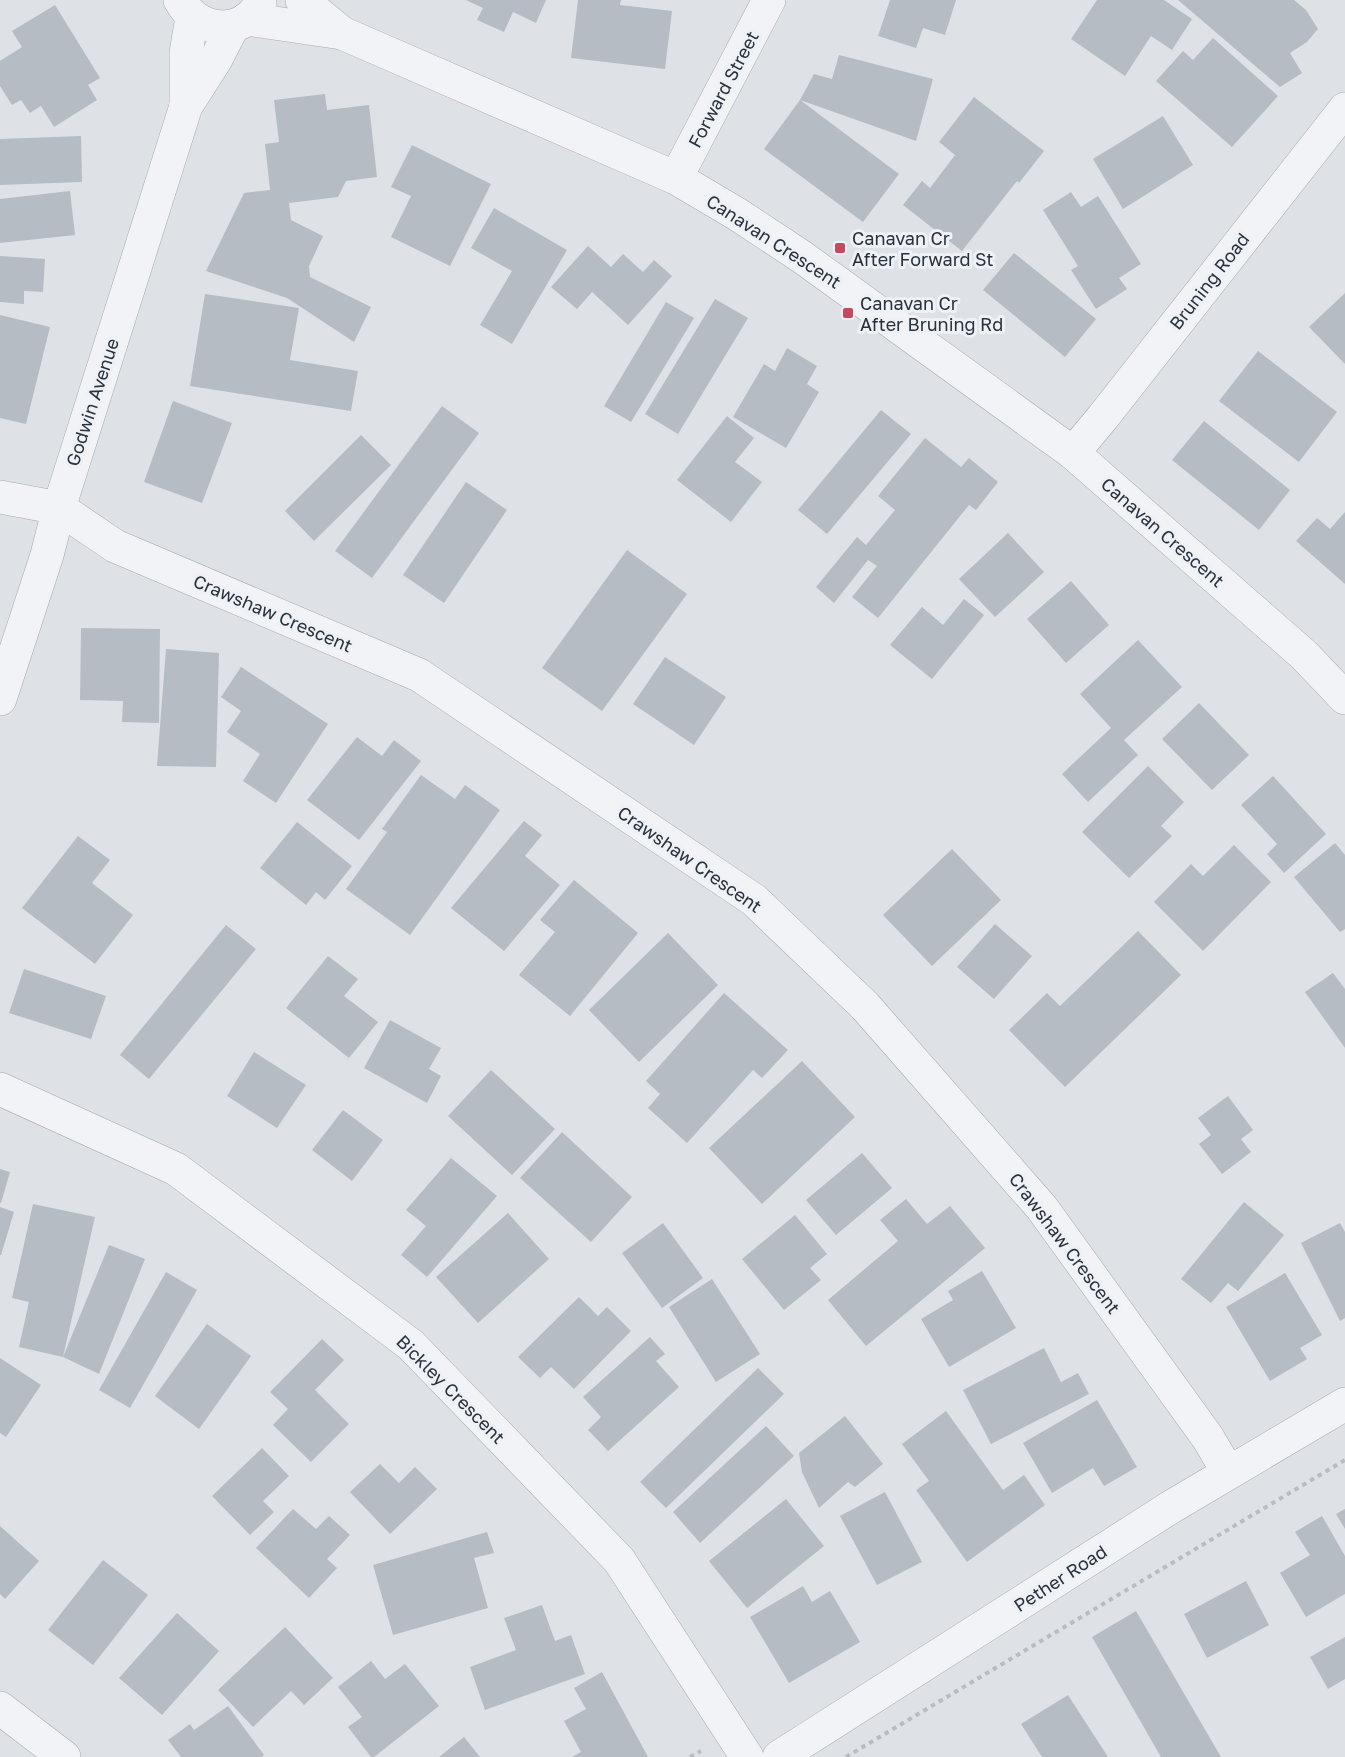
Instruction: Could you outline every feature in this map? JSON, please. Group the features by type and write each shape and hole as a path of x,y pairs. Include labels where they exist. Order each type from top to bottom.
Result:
{"street":[{"name":"Canavan Crescent","path":"302,0 342,33"},
{"name":"Forward Street","path":"676,178 770,0"},
{"name":"Canavan Crescent","path":"186,8 211,26 247,15 342,33 676,178 802,257 1072,453 1304,655 1345,698"},
{"name":"Godwin Avenue","path":"186,8 186,106"},
{"name":"Godwin Avenue","path":"0,699 186,106 247,15"},
{"name":"Bruning Road","path":"1072,453 1103,417 1345,109"},
{"name":"Crawshaw Crescent","path":"0,497 59,508 115,546 419,675 754,900 865,1006 1042,1208 1208,1438 1228,1472"},
{"name":"Bickley Crescent","path":"0,1089 176,1169 411,1345 619,1560 747,1757"},
{"name":"Pether Road","path":"779,1757 1228,1472 1345,1404"},
{"path":"0,1708 64,1757"}],"path":[{"path":"846,1757 1345,1460"},
{"path":"690,1757 701,1750"}],"building":[{"path":"466,0 546,0 536,23 513,12 504,32 477,20 483,8"},
{"path":"578,0 621,0 620,5 672,11 665,69 571,58"},
{"path":"890,0 956,0 945,35 923,28 916,48 878,36"},
{"path":"1097,0 1164,0 1192,19 1172,50 1151,36 1125,76 1071,39"},
{"path":"1178,0 1294,0 1306,10 1318,29 1307,42 1290,53 1302,73 1280,87"},
{"path":"55,5 100,78 88,85 97,100 54,127 41,106 30,113 21,100 12,105 0,86 0,61 22,47 12,31"},
{"path":"1213,38 1278,96 1232,147 1156,81 1183,51 1193,60"},
{"path":"839,55 933,79 916,141 800,100 814,74 832,79"},
{"path":"325,94 327,110 369,105 377,177 346,181 338,197 289,203 291,220 323,236 309,266 310,277 371,307 354,342 287,298 206,271 244,193 270,190 265,144 279,142 274,100"},
{"path":"974,97 1044,151 1019,183 1017,181 962,251 903,205 922,181 930,188 955,155 939,142"},
{"path":"800,100 899,174 863,222 764,149"},
{"path":"1163,116 1193,165 1123,209 1093,159"},
{"path":"81,136 82,182 0,185 0,139"},
{"path":"412,145 491,184 450,266 391,237 411,196 391,187"},
{"path":"70,191 75,235 0,243 0,199"},
{"path":"1071,192 1081,207 1098,196 1141,264 1119,278 1127,289 1096,309 1071,270 1078,266 1043,210"},
{"path":"494,208 567,250 512,344 480,325 512,271 471,248"},
{"path":"588,246 611,267 623,254 643,272 654,260 672,276 628,325 592,292 577,309 551,287"},
{"path":"1014,253 1096,319 1065,357 983,290"},
{"path":"0,256 45,259 43,292 24,291 24,304 0,302"},
{"path":"1345,293 1345,364 1309,327"},
{"path":"205,294 299,308 290,360 358,371 351,411 190,386"},
{"path":"715,299 748,318 678,434 645,414"},
{"path":"666,302 694,318 631,422 604,406"},
{"path":"0,315 50,327 26,424 0,418"},
{"path":"787,348 817,366 807,384 819,392 786,448 733,417 764,364 775,371"},
{"path":"1258,351 1337,412 1299,462 1219,401"},
{"path":"173,401 232,423 202,503 144,482"},
{"path":"442,406 479,433 372,578 335,551"},
{"path":"881,410 911,434 827,534 798,510"},
{"path":"727,416 754,438 735,462 762,482 731,522 677,480"},
{"path":"1204,421 1290,490 1259,530 1172,460"},
{"path":"361,435 391,465 314,541 285,511"},
{"path":"925,438 961,467 969,458 998,482 976,510 969,505 878,618 852,597 877,566 868,560 834,603 816,587 857,537 866,545 895,510 878,496"},
{"path":"466,482 507,510 444,603 403,575"},
{"path":"1345,512 1345,584 1296,541 1317,518 1330,529"},
{"path":"1008,533 1044,572 995,617 959,579"},
{"path":"627,550 687,594 602,711 542,668"},
{"path":"1071,581 1109,625 1066,663 1027,619"},
{"path":"964,599 984,615 932,679 890,645 922,607 943,625"},
{"path":"81,628 160,629 159,723 122,722 123,701 80,700"},
{"path":"1138,640 1182,687 1124,740 1138,755 1088,802 1062,774 1111,728 1080,694"},
{"path":"166,649 219,653 216,767 157,766"},
{"path":"665,657 726,697 694,745 633,704"},
{"path":"241,667 328,724 276,803 243,781 260,754 227,732 241,711 221,697"},
{"path":"1199,703 1249,755 1212,790 1162,739"},
{"path":"357,737 382,756 394,740 421,761 359,840 307,800"},
{"path":"1148,766 1184,802 1161,826 1172,836 1129,878 1082,832"},
{"path":"421,775 455,799 465,785 500,810 410,935 346,889 387,832 382,829"},
{"path":"1273,776 1326,834 1284,873 1267,854 1277,844 1241,805"},
{"path":"524,821 542,835 525,856 560,885 504,951 451,908"},
{"path":"297,822 352,866 325,900 316,892 306,905 260,868"},
{"path":"78,836 110,860 92,883 133,915 95,964 22,908"},
{"path":"1335,843 1345,855 1345,929 1340,932 1294,877"},
{"path":"1234,845 1271,882 1203,951 1154,902 1191,864 1203,876"},
{"path":"952,849 1001,900 932,966 883,915"},
{"path":"574,880 638,933 570,1016 519,975 555,932 540,920"},
{"path":"995,924 1032,956 994,999 957,967"},
{"path":"226,925 256,949 149,1079 120,1055"},
{"path":"1138,931 1181,975 1065,1087 1009,1030 1047,993 1060,1006"},
{"path":"668,933 718,985 639,1062 589,1010"},
{"path":"328,956 358,979 344,996 378,1022 349,1058 286,1008"},
{"path":"24,969 106,996 91,1039 9,1013"},
{"path":"1333,973 1345,989 1345,1048 1305,992"},
{"path":"724,993 788,1050 762,1078 753,1070 687,1143 648,1108 660,1094 646,1081"},
{"path":"390,1020 441,1048 429,1069 441,1076 427,1103 364,1068"},
{"path":"254,1052 306,1085 277,1128 227,1096"},
{"path":"802,1061 855,1117 762,1204 709,1148"},
{"path":"491,1070 555,1129 512,1175 448,1116"},
{"path":"1228,1096 1253,1130 1241,1139 1251,1152 1222,1174 1199,1144 1211,1135 1198,1118"},
{"path":"343,1110 383,1140 352,1181 312,1150"},
{"path":"562,1132 632,1197 591,1242 520,1178"},
{"path":"862,1153 892,1188 836,1235 806,1200"},
{"path":"451,1158 497,1196 427,1277 401,1255 426,1226 406,1210"},
{"path":"0,1169 10,1172 1,1203 0,1203"},
{"path":"906,1199 927,1224 950,1206 985,1248 866,1346 828,1300 898,1241 880,1220"},
{"path":"1244,1202 1284,1235 1238,1291 1228,1283 1211,1303 1181,1279"},
{"path":"33,1204 95,1217 63,1357 19,1347 29,1302 12,1298"},
{"path":"0,1207 14,1212 1,1255 0,1255"},
{"path":"508,1213 549,1259 478,1323 436,1277"},
{"path":"795,1215 827,1254 810,1268 821,1280 784,1310 742,1259"},
{"path":"663,1223 703,1278 662,1308 622,1253"},
{"path":"1340,1223 1345,1232 1345,1318 1340,1321 1301,1243"},
{"path":"109,1245 145,1259 99,1374 63,1357"},
{"path":"982,1271 1016,1328 949,1367 921,1319 953,1300 948,1291"},
{"path":"166,1272 197,1290 130,1408 99,1390"},
{"path":"1285,1273 1322,1335 1300,1348 1307,1359 1270,1381 1226,1307"},
{"path":"712,1279 760,1354 716,1382 669,1307"},
{"path":"579,1297 598,1316 607,1307 631,1331 574,1389 551,1367 540,1378 518,1357"},
{"path":"207,1324 251,1356 199,1429 155,1396"},
{"path":"650,1337 665,1354 656,1361 679,1387 608,1451 588,1430 601,1417 583,1397"},
{"path":"322,1339 344,1360 315,1390 349,1424 311,1462 273,1425 288,1409 270,1392"},
{"path":"1044,1348 1061,1382 1078,1373 1089,1394 991,1444 963,1390"},
{"path":"0,1358 41,1385 6,1437 0,1433"},
{"path":"758,1368 784,1394 666,1508 640,1482"},
{"path":"1097,1400 1137,1467 1104,1486 1093,1468 1052,1493 1023,1443"},
{"path":"946,1411 1003,1490 1024,1475 1045,1505 967,1562 916,1490 929,1481 902,1444"},
{"path":"845,1416 883,1464 855,1487 848,1482 819,1508 802,1472 799,1453"},
{"path":"766,1426 794,1456 700,1543 673,1512"},
{"path":"262,1448 289,1476 263,1501 274,1512 250,1535 212,1496"},
{"path":"380,1464 399,1483 415,1467 437,1489 390,1534 350,1492"},
{"path":"885,1492 922,1562 877,1585 840,1516"},
{"path":"786,1499 824,1546 747,1608 709,1561"},
{"path":"293,1509 316,1529 329,1516 350,1535 327,1559 337,1568 309,1598 256,1548"},
{"path":"1345,1509 1345,1529 1336,1514"},
{"path":"1322,1516 1345,1556 1345,1594 1306,1617 1280,1573 1310,1555 1295,1532"},
{"path":"0,1526 39,1561 5,1599 0,1594"},
{"path":"487,1532 494,1553 474,1558 488,1608 393,1635 373,1565"},
{"path":"103,1560 148,1595 93,1665 48,1630"},
{"path":"1246,1581 1269,1625 1207,1658 1184,1614"},
{"path":"803,1586 812,1602 830,1591 860,1642 789,1683 750,1617"},
{"path":"542,1605 555,1641 571,1635 585,1674 485,1710 470,1667 516,1650 504,1618"},
{"path":"1136,1611 1221,1757 1161,1757 1092,1637"},
{"path":"177,1613 219,1651 162,1715 119,1678"},
{"path":"285,1627 333,1678 304,1705 291,1691 253,1727 218,1690"},
{"path":"1345,1637 1345,1679 1328,1689 1310,1657"},
{"path":"371,1661 385,1679 405,1664 439,1706 374,1757 371,1757 348,1727 362,1717 338,1687"},
{"path":"602,1672 648,1757 572,1757 581,1752 564,1721 586,1709 574,1688"},
{"path":"1068,1695 1108,1757 1042,1757 1021,1724"},
{"path":"228,1706 264,1755 262,1757 181,1757 168,1740 190,1724 194,1730"},
{"path":"464,1737 480,1757 439,1757"}],"place":[{"name":"Canavan Cr After Forward St","path":"840,248"},
{"name":"Canavan Cr After Bruning Rd","path":"848,313"}]}
